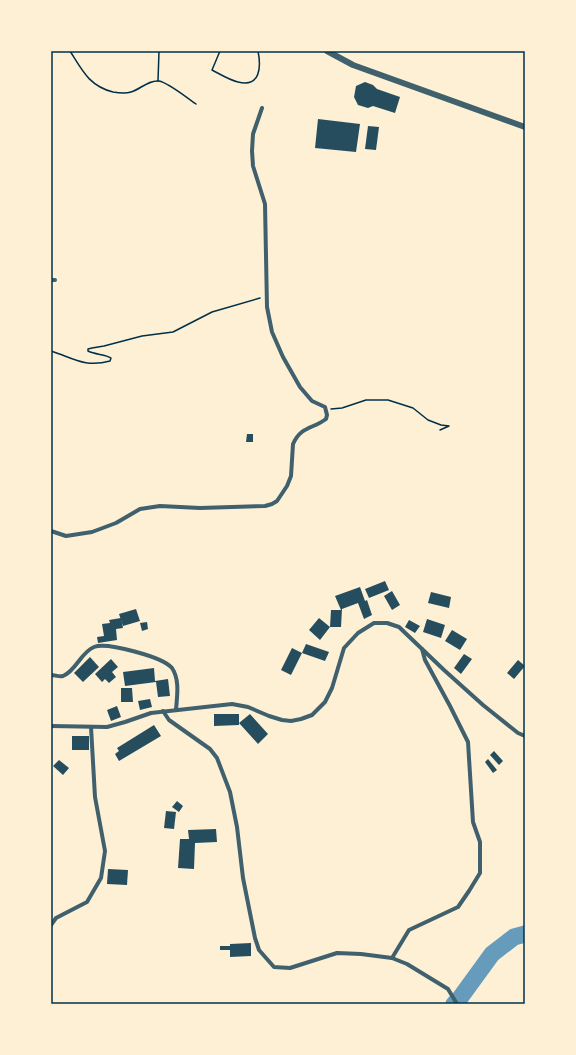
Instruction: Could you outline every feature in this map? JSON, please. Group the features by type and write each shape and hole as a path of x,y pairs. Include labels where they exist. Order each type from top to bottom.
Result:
{"street":[{"path":"327,51 353,65 525,127"},
{"path":"51,531 66,536 92,532 116,523 140,510 160,506 200,508 265,506 272,504 278,501 291,476 293,444 295,439 303,431 321,423 326,419 326,409 312,401 300,387 283,357 272,332 268,307 265,204 253,166 252,151 253,134 262,108"},
{"path":"51,726 107,727 163,711 232,704 248,707 282,720 291,721 302,719 312,715 325,702 332,688 344,648 358,633 374,623 387,623 398,627 484,705 518,733 525,736"},
{"path":"51,675 63,676 88,650 95,646 106,646 143,654 171,667 176,677 178,689 176,710"},
{"path":"392,958 409,930 458,907 480,874 480,842 473,822 468,742 425,660 422,649"},
{"path":"163,711 170,720 210,750 218,758 230,792 237,827 243,878 255,938 259,950 274,967 290,968 337,953 392,958 407,964 448,989 457,1004"},
{"path":"51,925 56,918 87,902 101,878 105,851 94,797 91,727"}],"path":[{"path":"70,51 85,75 98,87 120,94 131,92 150,82 158,81 168,85 196,104"},
{"path":"158,81 159,51"},
{"path":"220,51 212,70 237,82 245,83 253,81 257,77 260,70 258,51"},
{"path":"51,351 79,362 95,363 110,361 111,358 108,356 91,353 88,350 142,336 175,332 212,312 259,298"},
{"path":"326,409 342,408 366,400 388,400 414,408 428,420 448,426 440,430"}],"building":[{"path":"365,82 373,85 377,89 400,97 395,113 373,106 368,108 358,105 354,97 356,86"},
{"path":"318,119 360,124 356,152 315,148"},
{"path":"368,126 379,127 376,150 365,149"},
{"path":"247,434 253,434 253,442 246,442"},
{"path":"385,581 389,590 369,598 365,589"},
{"path":"360,587 365,601 367,600 372,615 364,619 358,603 342,609 341,627 330,627 331,610 341,610 335,596"},
{"path":"392,591 400,605 392,610 384,596"},
{"path":"431,592 451,597 449,608 428,603"},
{"path":"136,609 140,621 123,626 119,614"},
{"path":"121,618 123,628 116,629 117,640 98,643 97,637 104,636 102,624 110,623 109,620"},
{"path":"319,618 330,627 320,640 309,630"},
{"path":"427,619 445,625 441,638 423,632"},
{"path":"409,620 420,626 415,633 405,627"},
{"path":"147,622 148,629 142,631 140,623"},
{"path":"452,630 467,639 460,650 445,641"},
{"path":"306,644 329,652 325,661 302,653"},
{"path":"292,648 302,653 291,675 281,670"},
{"path":"464,654 472,659 461,674 454,668"},
{"path":"90,657 99,667 83,682 74,673"},
{"path":"111,659 118,667 112,672 116,677 109,683 105,679 102,682 95,674"},
{"path":"518,660 525,666 514,679 507,673"},
{"path":"154,668 155,681 168,679 170,696 158,697 156,682 125,686 123,672"},
{"path":"121,688 132,688 133,702 121,702"},
{"path":"150,699 152,707 140,710 138,701"},
{"path":"117,706 121,717 111,721 107,710"},
{"path":"214,714 239,714 239,725 214,726"},
{"path":"250,714 268,734 258,744 239,723"},
{"path":"154,725 161,736 119,761 115,754 119,751 117,748"},
{"path":"72,736 89,736 89,750 72,750"},
{"path":"494,751 503,761 499,765 490,755"},
{"path":"488,759 497,770 493,773 485,762"},
{"path":"59,760 69,768 63,775 53,766"},
{"path":"177,801 183,806 179,812 172,807"},
{"path":"166,811 176,812 174,829 164,828"},
{"path":"216,829 217,842 195,843 194,869 178,868 180,839 189,839 188,830"},
{"path":"108,869 128,870 127,885 107,884"},
{"path":"251,943 251,956 230,957 230,950 220,950 220,946"}],"waterway":[{"path":"454,1004 492,954 514,937 525,934"}]}
